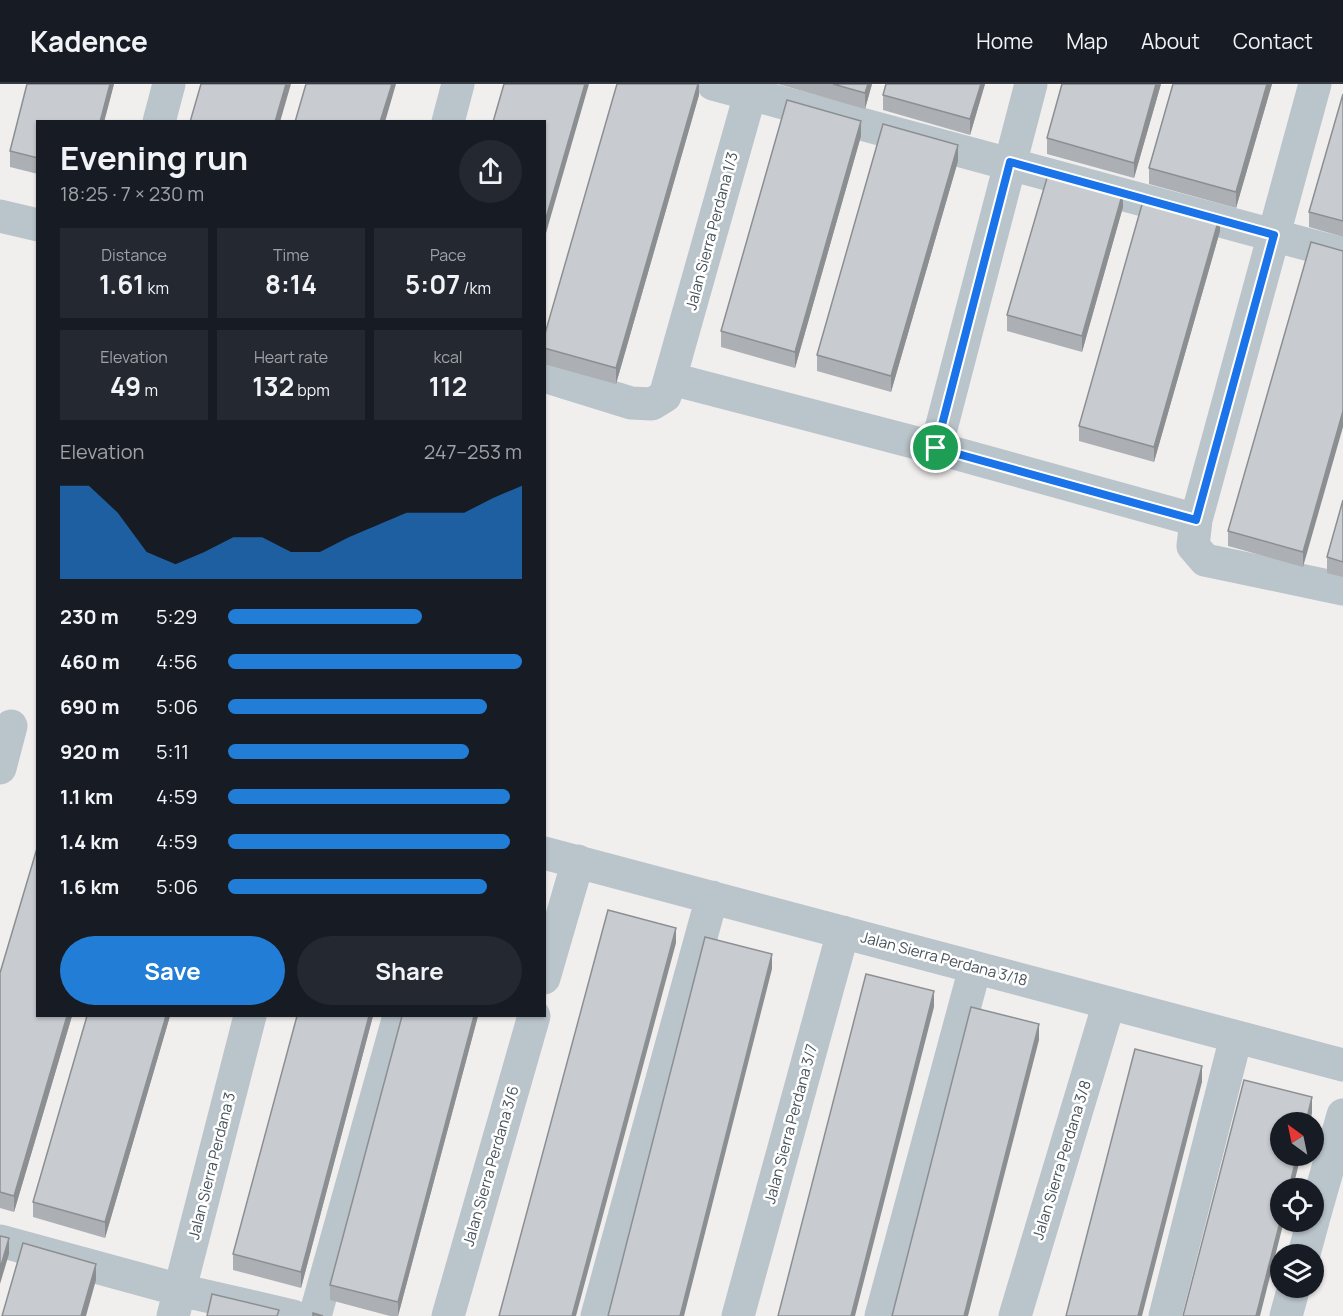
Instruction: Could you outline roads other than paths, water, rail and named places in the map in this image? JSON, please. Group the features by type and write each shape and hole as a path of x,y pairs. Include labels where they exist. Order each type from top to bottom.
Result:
{"street":[{"path":"160,120 169,84"},
{"path":"449,120 458,84"},
{"path":"713,84 751,89 1343,254"},
{"path":"936,448 1030,84"},
{"path":"1315,84 1196,520 1193,546 1205,560 1343,589"},
{"name":"Jalan Sierra Perdana 1/3","path":"672,379 751,89"},
{"path":"0,216 36,225"},
{"path":"546,377 631,403 652,404 666,396 672,379 936,448 1196,520"},
{"path":"0,768 16,727"},
{"name":"Jalan Sierra Perdana 3/18","path":"546,853 1343,1065"},
{"path":"546,971 578,861"},
{"path":"597,1316 712,897"},
{"name":"Jalan Sierra Perdana 3/7","path":"738,1316 843,932"},
{"path":"882,1316 975,968"},
{"name":"Jalan Sierra Perdana 3/8","path":"1015,1316 1109,1003"},
{"name":"Jalan Sierra Perdana 3","path":"176,1303 250,1017"},
{"path":"315,1316 399,1017"},
{"name":"Jalan Sierra Perdana 3/6","path":"448,1316 534,1017"},
{"path":"1165,1316 1236,1037"},
{"path":"1324,1181 1343,1115"},
{"path":"0,1241 176,1303 293,1316"},
{"path":"1286,1316 1291,1298"}]}
